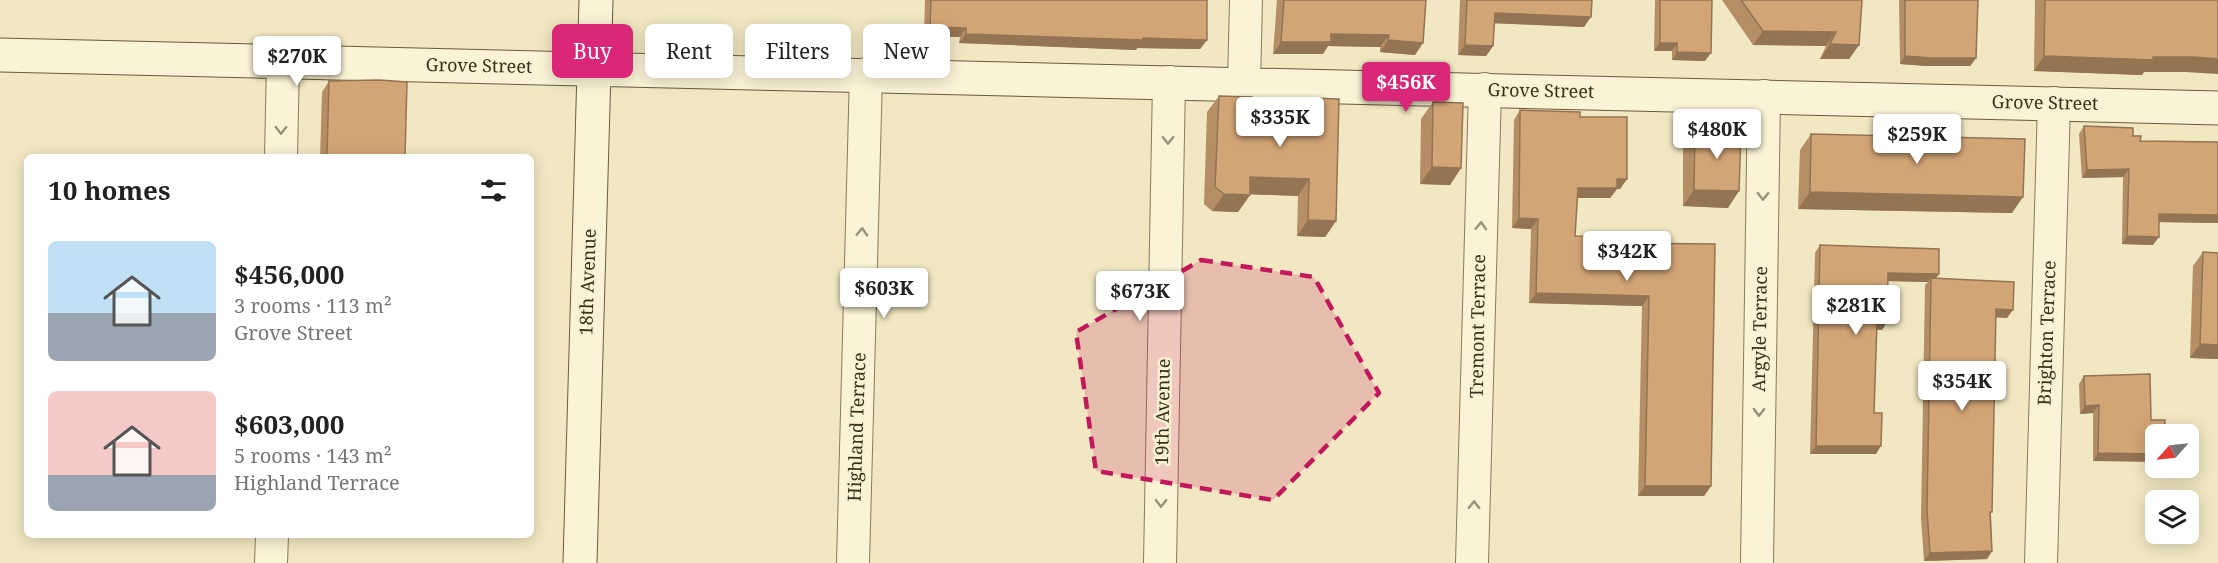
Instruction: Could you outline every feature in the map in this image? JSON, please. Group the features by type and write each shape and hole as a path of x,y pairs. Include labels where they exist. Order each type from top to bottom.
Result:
{"main road":[{"name":"18th Avenue","path":"595,24 596,0"},
{"name":"Grove Street","path":"0,55 552,67"},
{"name":"Grove Street","path":"633,69 863,74"},
{"name":"Grove Street","path":"950,76 2218,108"},
{"name":"18th Avenue","path":"580,563 594,78"}],"street":[{"path":"1244,84 1246,0"},
{"path":"280,154 283,61"},
{"name":"Highland Terrace","path":"853,563 866,78"},
{"name":"19th Avenue","path":"1160,563 1169,82"},
{"name":"Tremont Terrace","path":"1472,563 1485,89"},
{"name":"Argyle Terrace","path":"1757,563 1764,96"},
{"name":"Brighton Terrace","path":"2041,563 2054,103"},
{"path":"271,563 272,538"}],"highlighted area":[{"path":"1201,260 1314,277 1379,393 1273,500 1096,471 1076,332"}],"building":[{"path":"931,0 1207,0 1207,40 966,34 966,28 950,28 950,24 930,24"},
{"path":"1284,0 1426,0 1423,43 1388,40 1389,35 1331,34 1331,42 1281,42"},
{"path":"1467,0 1592,0 1591,17 1495,13 1493,46 1465,45"},
{"path":"1660,0 1712,0 1711,53 1677,52 1677,43 1660,43"},
{"path":"1741,0 1862,0 1859,45 1830,44 1836,32 1763,31"},
{"path":"1905,0 1978,0 1976,58 1905,56"},
{"path":"2045,0 2218,0 2218,59 2153,57 2153,60 2044,56"},
{"path":"329,81 407,82 405,154 327,154"},
{"path":"1219,96 1252,97 1252,105 1310,104 1310,98 1339,99 1336,221 1308,220 1309,179 1250,177 1250,195 1224,194 1215,187"},
{"path":"1433,102 1463,103 1461,168 1432,167"},
{"path":"1520,110 1580,112 1580,117 1627,117 1627,179 1617,179 1617,188 1578,188 1575,236 1619,237 1619,243 1715,244 1711,486 1645,486 1649,296 1536,293 1538,219 1519,218"},
{"path":"2084,126 2133,128 2133,136 2141,136 2140,141 2218,142 2218,215 2159,214 2159,237 2127,236 2129,169 2087,170"},
{"path":"1695,130 1741,131 1739,191 1694,190"},
{"path":"1811,134 2025,139 2023,197 1810,192"},
{"path":"1820,245 1939,249 1939,274 1888,273 1887,322 1877,322 1874,413 1882,413 1881,446 1816,446"},
{"path":"2203,252 2218,253 2218,345 2200,344"},
{"path":"1931,278 2014,282 2013,310 1996,309 1992,512 1990,512 1992,551 1930,553 1927,511"},
{"path":"2150,374 2151,420 2165,420 2165,424 2145,424 2145,454 2098,453 2099,405 2085,406 2084,376"}]}
